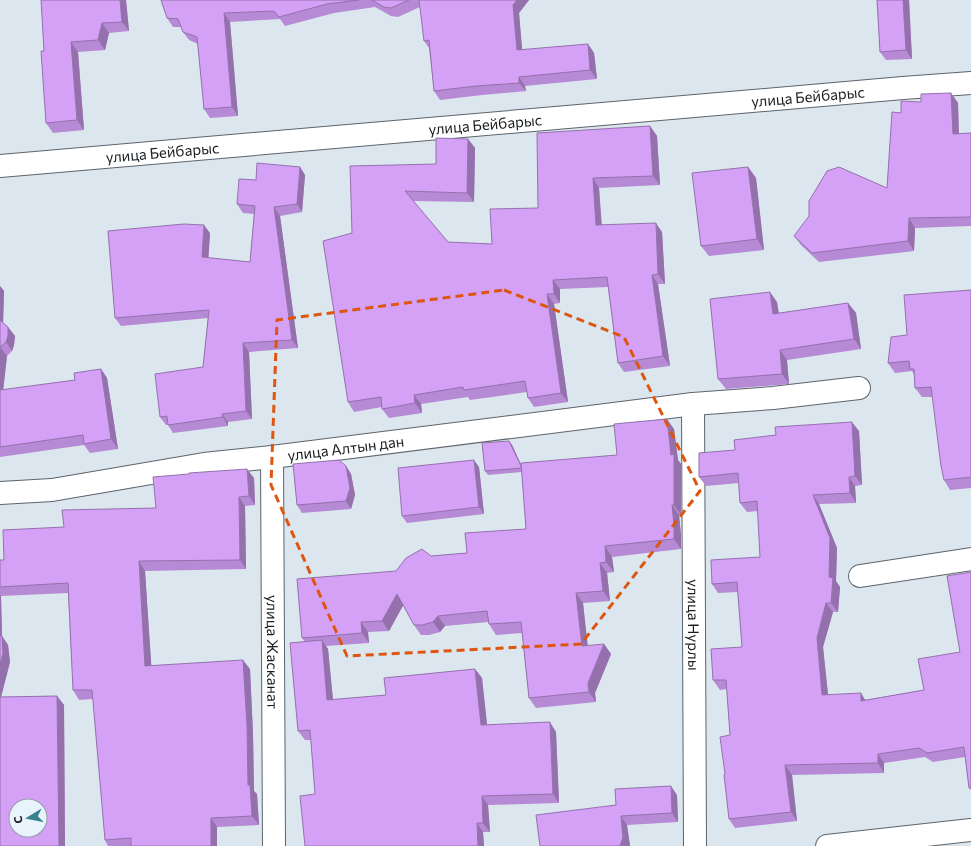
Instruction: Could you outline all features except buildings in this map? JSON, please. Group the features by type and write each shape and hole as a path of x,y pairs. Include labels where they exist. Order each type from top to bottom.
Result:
{"street":[{"name":"улица Бейбарыс","path":"0,166 971,83"},
{"name":"улица Алтын дан","path":"0,494 52,490 204,464 272,457 693,404 773,398 859,388"},
{"name":"улица Нурлы","path":"693,404 695,846"},
{"name":"улица Жасканат","path":"272,457 274,846"},
{"path":"860,576 971,559"},
{"path":"827,846 971,830"}],"highlighted area":[{"path":"504,290 624,337 700,491 581,644 347,656 271,485 277,320"}]}
